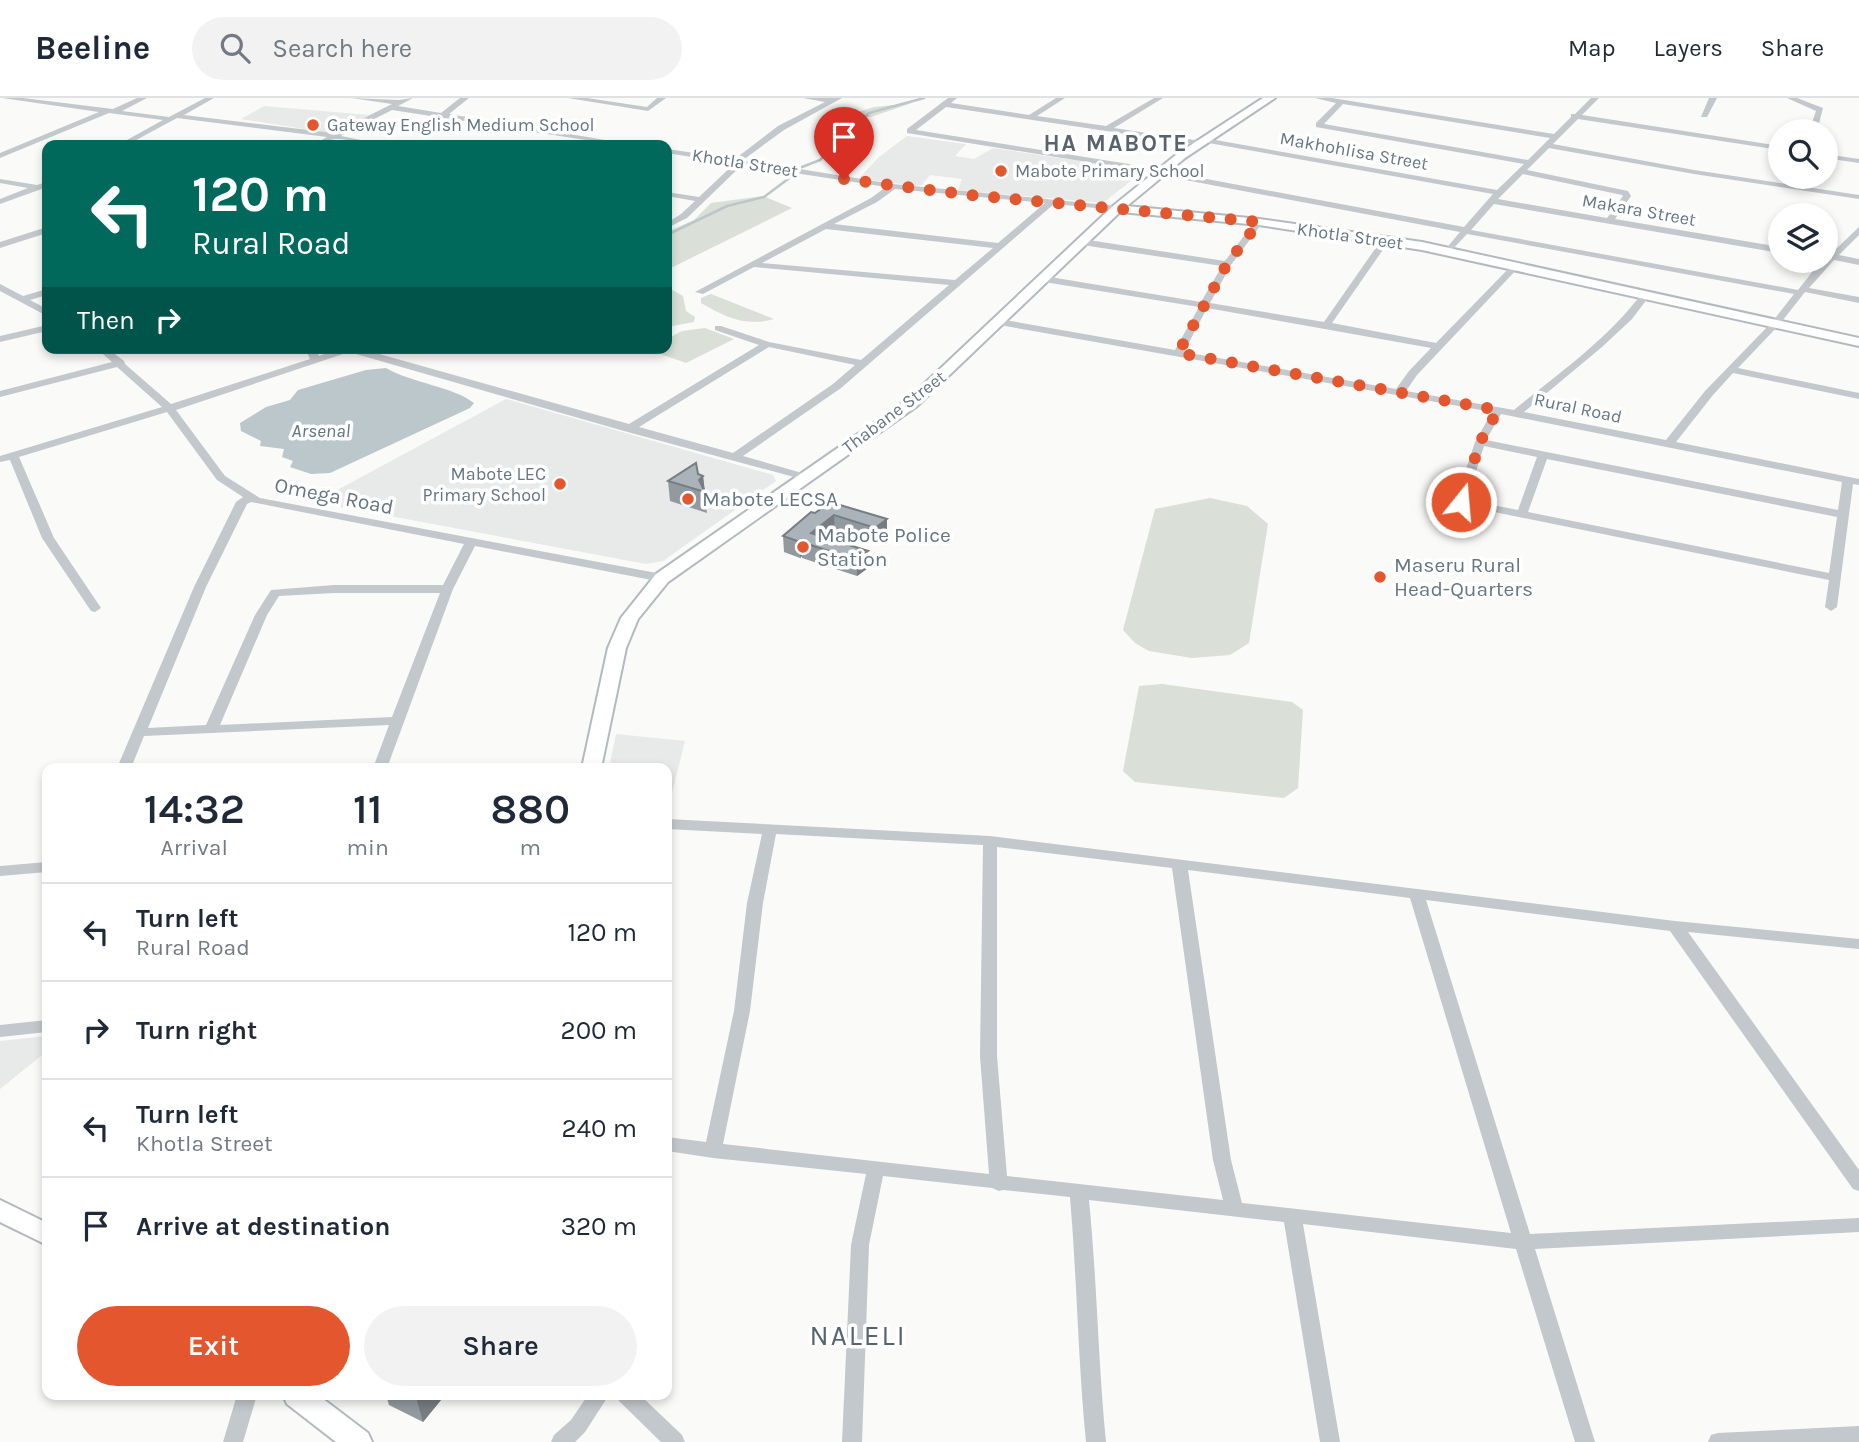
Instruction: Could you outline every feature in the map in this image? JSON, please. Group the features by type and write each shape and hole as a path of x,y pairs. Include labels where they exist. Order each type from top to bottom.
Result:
{"street":[{"path":"6,98 356,140"},
{"path":"32,102 41,98"},
{"path":"0,156 143,98"},
{"path":"131,140 209,98"},
{"path":"355,98 405,100"},
{"path":"442,116 465,98"},
{"path":"572,98 648,109 662,98"},
{"path":"807,98 837,99"},
{"path":"953,98 910,131 1160,172 1464,230 1859,300"},
{"path":"1031,117 1061,98"},
{"path":"1107,128 1158,98"},
{"name":"Thabane Street","path":"592,763 617,648 630,618 662,578 912,403 1116,208 1202,141 1270,98"},
{"path":"1320,98 1556,137"},
{"path":"1448,251 1464,230 1574,116 1595,98"},
{"path":"1704,115 1713,98"},
{"path":"1791,98 1820,110 1817,119"},
{"path":"672,222 702,200 738,162 781,128 837,99"},
{"path":"327,140 405,100"},
{"path":"1341,102 1319,125 1531,163"},
{"name":"Makhohlisa Street","path":"943,104 1202,141 1496,197"},
{"path":"394,107 598,140"},
{"path":"1574,116 1768,146"},
{"path":"1548,145 1693,172 1859,197"},
{"name":"Khotla Street","path":"672,152 893,186 1259,222 1448,251 1859,342"},
{"path":"1838,158 1859,162"},
{"path":"1522,171 1625,193 1626,198 1609,221"},
{"path":"0,181 42,187"},
{"path":"700,292 826,226 893,186"},
{"path":"0,202 42,188"},
{"path":"672,195 702,200"},
{"name":"Makara Street","path":"1496,197 1609,221 1768,248"},
{"path":"733,457 864,364 1052,202"},
{"path":"1178,353 1227,264 1259,222"},
{"path":"826,226 998,246"},
{"path":"1838,250 1859,230"},
{"path":"0,245 42,231"},
{"path":"1326,325 1385,241"},
{"path":"1082,242 1227,264"},
{"path":"1838,259 1859,262"},
{"path":"754,264 957,283"},
{"path":"1398,394 1413,373 1517,266"},
{"path":"1669,444 1817,273"},
{"path":"1044,279 1326,325 1439,347"},
{"path":"0,287 42,310"},
{"path":"22,299 42,293"},
{"path":"1517,413 1599,345 1629,317 1646,294"},
{"name":"Rural Road","path":"999,322 1517,413 1856,480"},
{"path":"718,328 767,344 864,364"},
{"path":"0,339 42,329"},
{"path":"628,429 767,344"},
{"name":"Omega Road","path":"109,354 169,408 221,478 249,498 662,578"},
{"path":"313,354 316,361"},
{"path":"0,459 336,354"},
{"path":"368,354 805,477"},
{"path":"0,394 121,363"},
{"path":"1731,370 1859,396"},
{"path":"1452,526 1480,442 1498,410"},
{"path":"1480,442 1841,514"},
{"path":"13,455 48,538 95,608"},
{"path":"1522,514 1543,455"},
{"path":"1831,607 1841,514 1856,480"},
{"path":"126,763 200,587 242,502 249,498"},
{"path":"1461,502 1835,578"},
{"path":"382,763 447,589 467,547 473,541"},
{"path":"212,728 261,615 275,593 334,589 447,589"},
{"path":"141,732 399,721"},
{"path":"672,824 989,841 1675,926 1859,944"},
{"path":"713,1151 742,1011 755,903 770,829"},
{"path":"989,841 986,1032 991,1132 999,1184"},
{"path":"1179,863 1222,1160 1234,1209"},
{"path":"0,871 42,867"},
{"path":"1416,894 1521,1242 1585,1442"},
{"path":"1675,926 1859,1184"},
{"path":"0,1031 42,1027"},
{"path":"672,1145 1521,1242 1859,1225"},
{"path":"852,1442 860,1245 876,1167"},
{"path":"1079,1192 1096,1442"},
{"path":"0,1210 42,1232"},
{"path":"1293,1217 1300,1270 1318,1355 1330,1442"},
{"path":"233,1442 246,1400"},
{"path":"303,1400 358,1442"},
{"path":"561,1442 578,1426 596,1400"},
{"path":"631,1400 675,1442"},
{"path":"1718,1442 1859,1435"}],"shaded area":[{"path":"912,103 871,117 852,119 848,129 829,126 845,125 834,120 874,107"},
{"name":"Gateway English Medium School","path":"264,106 369,115 335,131 323,132 241,119"},
{"name":"Mabote Primary School","path":"907,136 966,144 955,156 974,159 993,148 1134,169 1141,173 1103,203 958,190 962,179 930,175 922,185 914,186 859,178 879,157"},
{"path":"763,196 792,208 672,268 672,230 694,220 711,203"},
{"path":"672,290 683,296 686,311 695,317 694,322 672,326"},
{"path":"711,294 774,319 754,322 719,313 701,303 701,298"},
{"path":"705,328 734,339 686,363 660,354 672,354 672,336 682,331"},
{"name":"Mabote LEC Primary School","path":"506,399 773,475 776,481 663,561 646,564 315,502"},
{"path":"1210,498 1247,506 1268,524 1249,643 1230,655 1192,658 1149,651 1135,643 1123,630 1155,509"},
{"path":"1162,684 1292,702 1303,710 1298,788 1284,798 1135,782 1123,771 1139,686"},
{"path":"616,734 685,741 672,793 672,763 610,763"},
{"path":"42,1037 42,1055 0,1089 0,1041"}],"water":[{"name":"Arsenal","path":"386,368 455,393 474,403 470,408 330,473 311,474 290,467 293,461 282,457 284,449 260,446 261,441 241,431 240,423 266,407 290,400 298,390 366,370"}],"building":[{"path":"696,463 698,474 703,476 699,480 705,492 668,481"},
{"path":"830,502 887,519 875,528 834,515 811,533 868,551 857,560 801,542 802,539 800,542 783,536 811,512 815,513"}],"waterway":[{"path":"802,167 820,160 869,113 924,98"},
{"path":"672,233 727,206 764,197 796,173"}],"place":[{"name":"Gateway English Medium School","path":"313,125"},
{"name":"Mabote Primary School","path":"1001,171"},
{"name":"Mabote LEC Primary School","path":"560,484"},
{"name":"Mabote LECSA","path":"688,499"},
{"name":"Mabote Police Station","path":"803,547"},
{"name":"Maseru Rural Head-Quarters","path":"1380,577"}],"district":[{"name":"HA MABOTE","path":"1116,143"},
{"name":"NALELI","path":"858,1335"}],"route":[{"path":"844,179 970,195 1259,222 1227,264 1178,353 1498,410 1480,442 1461,502"}]}
